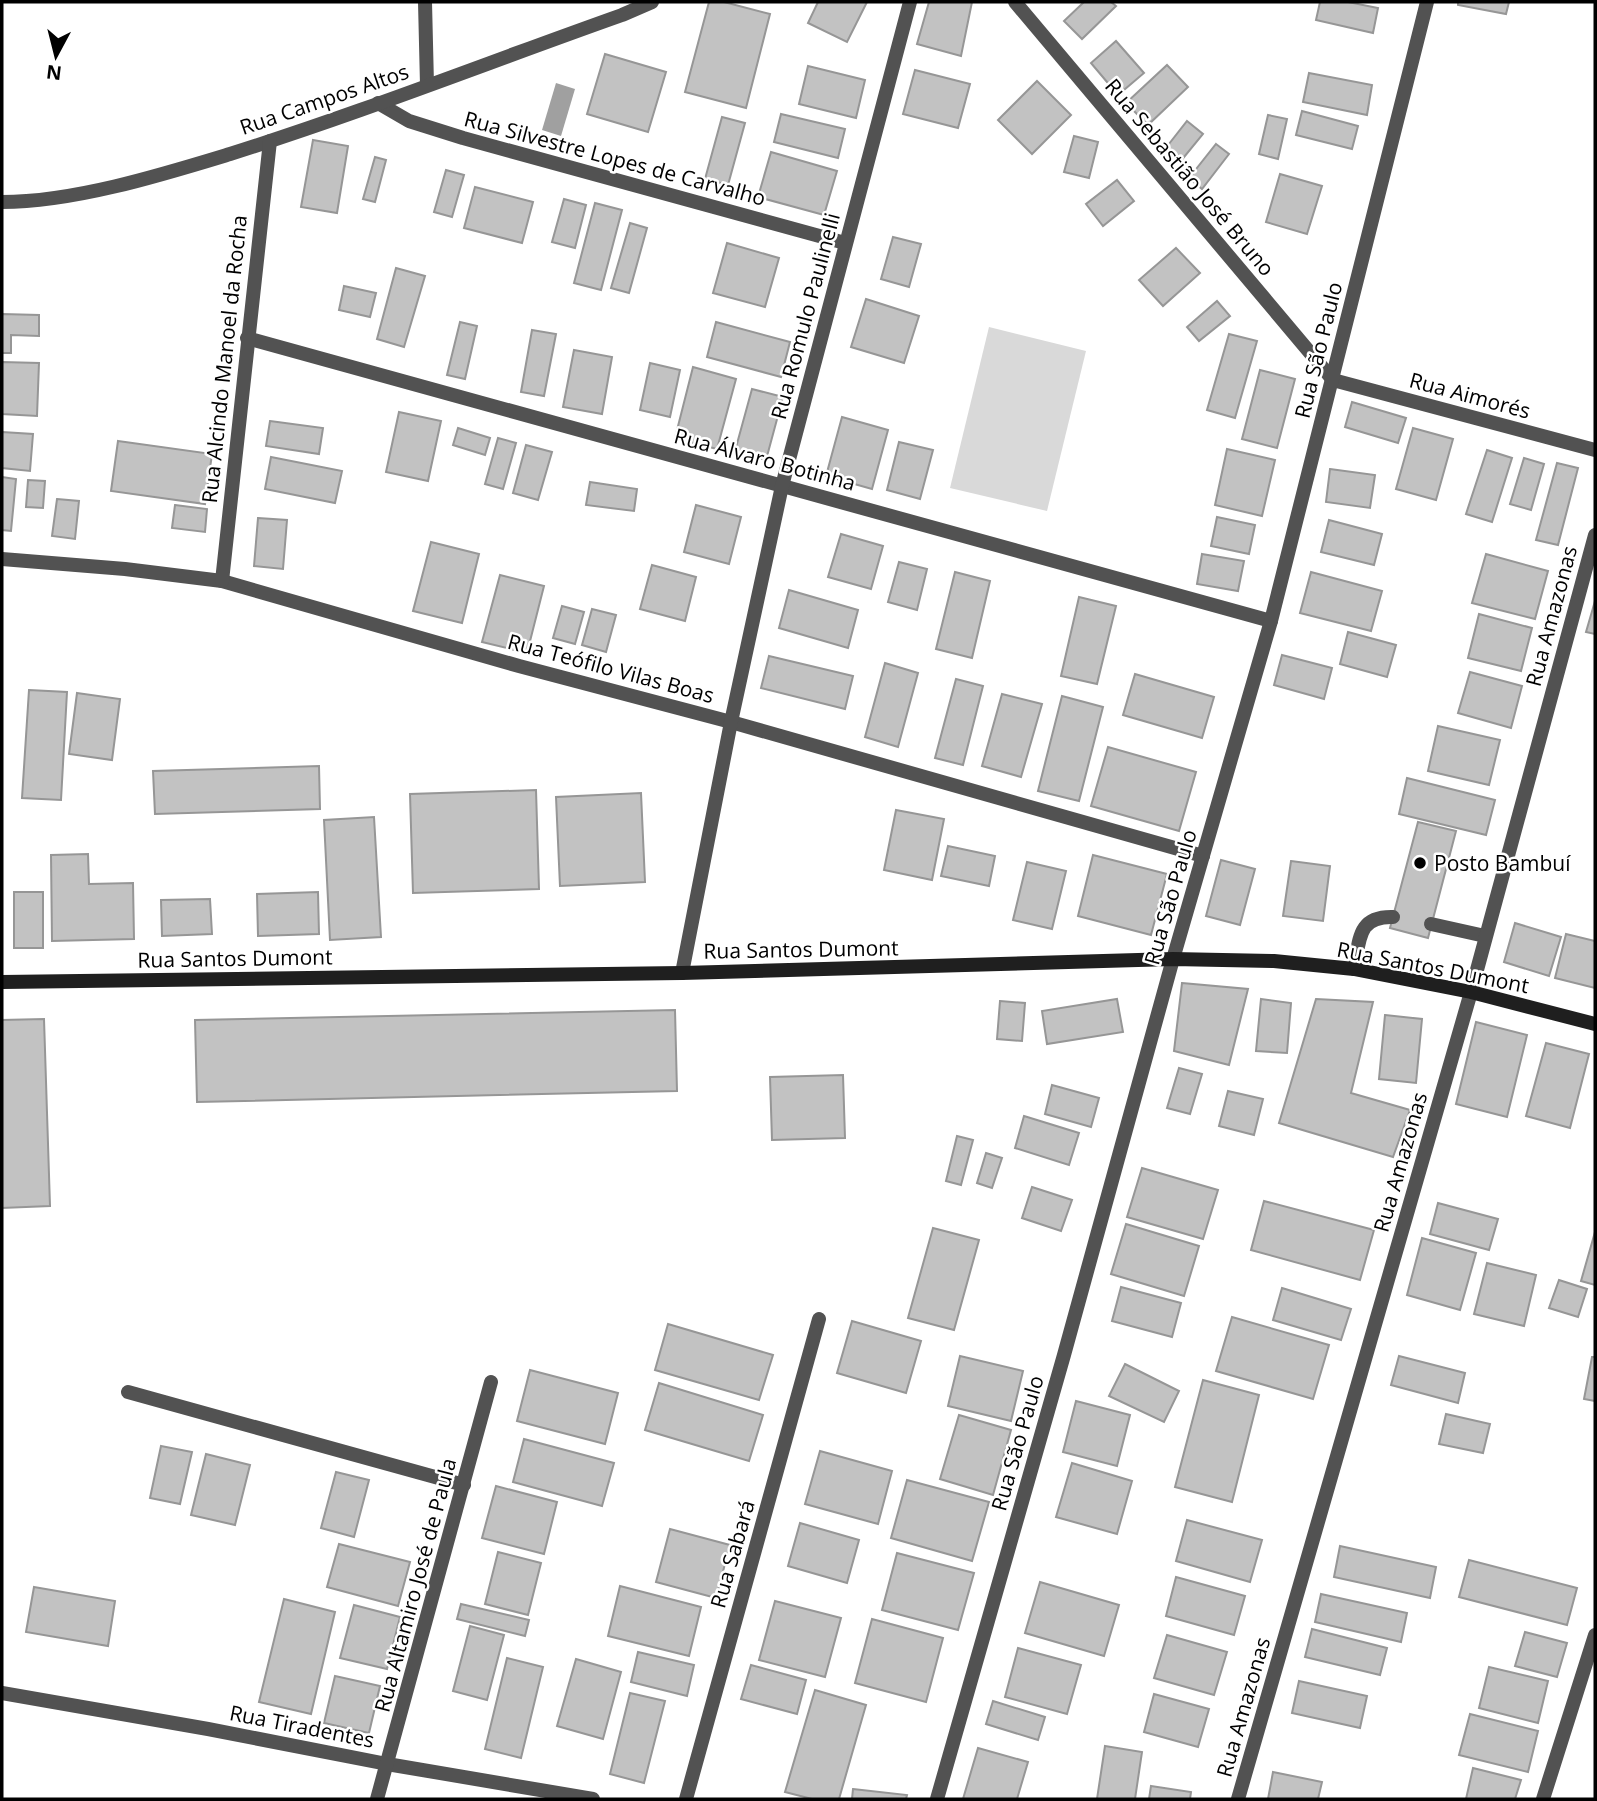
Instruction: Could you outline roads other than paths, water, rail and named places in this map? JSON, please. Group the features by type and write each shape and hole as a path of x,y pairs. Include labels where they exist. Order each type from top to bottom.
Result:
{"main road":[{"name":"Rua Santos Dumont","path":"2,982 682,973 1173,959 1274,961 1354,969 1471,992 1595,1024"}],"street":[{"path":"425,2 427,85"},
{"name":"Rua Campos Altos","path":"2,202 79,193 175,171 378,103 623,8 652,2"},
{"name":"Rua Romulo Paulinelli","path":"682,973 731,722 782,486 910,2"},
{"name":"Rua Sebastião José Bruno","path":"1015,2 1333,380"},
{"name":"Rua São Paulo","path":"937,1799 1271,621 1427,2"},
{"name":"Rua Silvestre Lopes de Carvalho","path":"378,103 409,121 463,138 845,243"},
{"name":"Rua Alcindo Manoel da Rocha","path":"222,581 270,141"},
{"name":"Rua Álvaro Botinha","path":"247,338 1271,621"},
{"name":"Rua Aimorés","path":"1333,380 1595,450"},
{"name":"Rua Amazonas","path":"1238,1799 1471,992 1595,535"},
{"name":"Rua Teófilo Vilas Boas","path":"2,559 125,569 222,581 1203,856"},
{"path":"1354,969 1362,931 1367,922 1377,917 1393,917"},
{"path":"1431,924 1485,936"},
{"name":"Rua Sabará","path":"686,1799 819,1319"},
{"name":"Rua Altamiro José de Paula","path":"377,1799 491,1381"},
{"path":"128,1392 464,1485"},
{"path":"1543,1799 1595,1635"},
{"name":"Rua Tiradentes","path":"2,1693 593,1799"}],"place":[{"name":"Posto Bambuí","path":"1420,863"}]}
